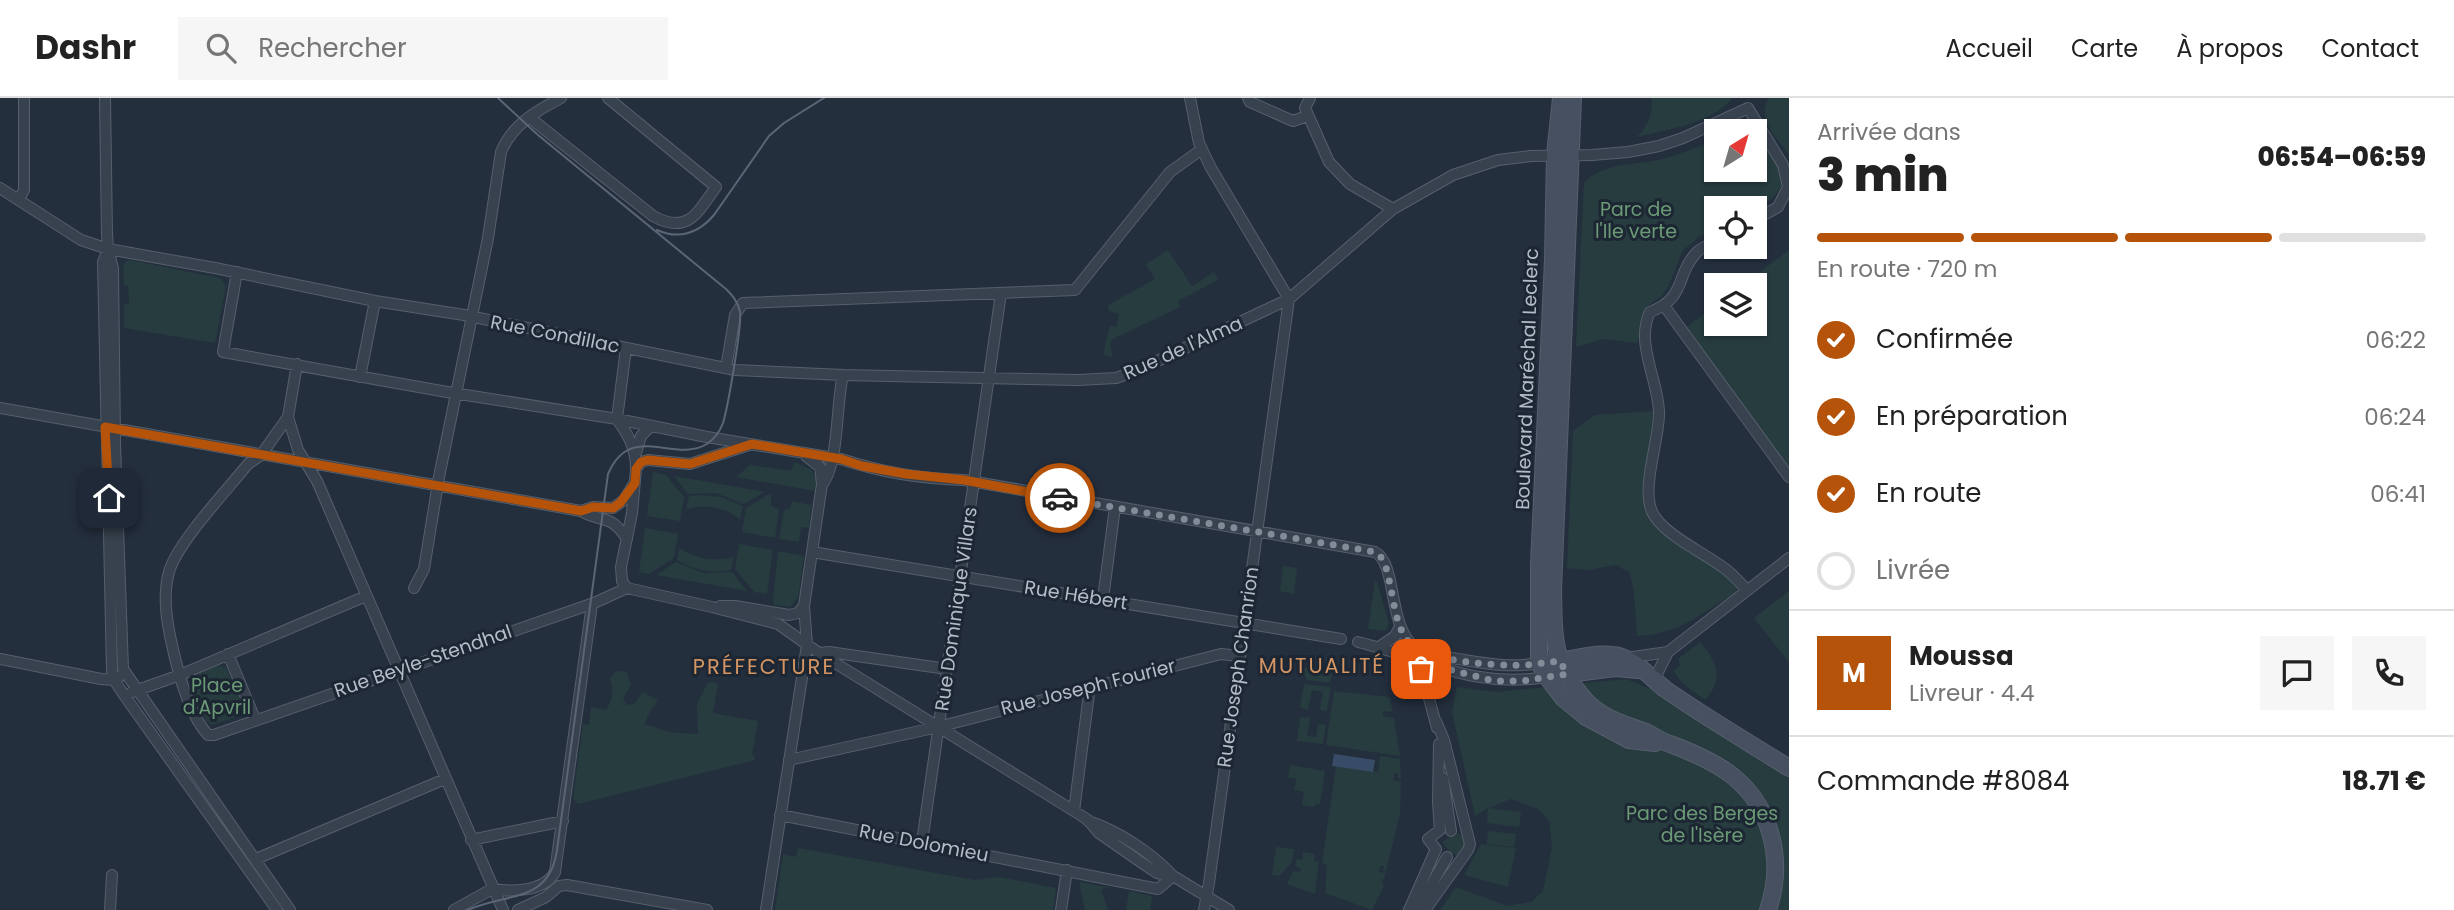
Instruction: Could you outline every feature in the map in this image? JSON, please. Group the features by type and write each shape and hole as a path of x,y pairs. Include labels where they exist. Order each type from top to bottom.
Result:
{"main road":[{"name":"Boulevard Maréchal Leclerc","path":"1561,98 1563,155 1553,590 1554,639 1563,668"},
{"name":"Boulevard Maréchal Leclerc","path":"1539,663 1539,564 1553,260 1563,155 1573,98"},
{"path":"1547,677 1563,668 1608,654 1626,659 1789,768"},
{"path":"1539,663 1563,668 1615,668 1648,676"},
{"path":"1539,663 1547,677 1574,708 1600,727 1629,740 1668,744"},
{"path":"1563,668 1595,709 1618,723 1702,756 1731,774 1748,791 1763,813 1776,856 1774,893 1768,910"}],"street":[{"path":"19,200 24,190 24,98"},
{"path":"105,98 108,249 113,262 111,428 122,660 119,677 124,695 276,910"},
{"path":"414,587 423,575 438,486 488,238 501,152 513,131 529,117 561,98"},
{"path":"529,117 653,216 674,224 690,221 716,187 608,98"},
{"path":"1190,98 1192,116 1202,149 1252,240 1289,299"},
{"path":"1248,98 1250,102 1293,121 1307,116"},
{"path":"1310,98 1305,108 1307,116 1329,162 1350,184 1394,209"},
{"path":"1734,98 1737,112"},
{"name":"Rue de l'Alma","path":"843,375 989,380 1116,378 1289,299 1394,209 1453,175 1489,161 1628,152 1660,146 1684,138 1748,108 1783,166 1788,187 1778,207 1767,213"},
{"path":"730,369 735,315 740,304 1075,290 1170,172 1202,149"},
{"name":"Rue Condillac","path":"0,188 81,240 108,249 472,317 730,369 843,375"},
{"path":"1704,248 1698,251 1689,265 1677,292 1665,307 1650,312 1644,324 1659,412 1649,493 1653,515 1663,527 1728,570 1747,590"},
{"path":"237,272 223,352 1379,554 1384,561 1400,627 1407,640 1418,649 1435,655 1494,665 1539,663"},
{"name":"Rue Dominique Villars","path":"922,842 1001,293"},
{"name":"Rue Joseph Chanrion","path":"1204,910 1289,299"},
{"path":"360,377 375,301"},
{"path":"1665,307 1789,477"},
{"path":"626,348 617,419 636,453"},
{"path":"228,654 255,719 208,735 200,726 180,676 169,631 166,594 169,571 179,550 248,464 261,455 288,417 297,364"},
{"path":"822,484 828,475 832,457 843,375"},
{"path":"0,408 581,511 591,517 614,522 627,538"},
{"path":"288,417 298,450 317,481 397,671 503,910"},
{"path":"651,426 641,436 636,453 635,483 621,567 622,581 627,589 778,624 819,653 1088,820 1099,833 1157,873 1172,876 1229,910"},
{"path":"636,469 641,462 648,460 690,464 752,444"},
{"path":"766,910 807,645 804,606 822,484 822,473 817,463 799,452"},
{"path":"581,511 593,507 613,508 624,500 635,483"},
{"path":"1103,599 1115,507"},
{"name":"Rue Hébert","path":"812,552 1341,639"},
{"path":"1648,676 1668,652 1789,558"},
{"name":"Rue Beyle-Stendhal","path":"255,719 592,604 627,589"},
{"path":"124,695 180,676 366,597"},
{"path":"454,910 492,889 518,890 546,883 553,876 592,604"},
{"path":"712,607 735,606 789,615 804,606"},
{"path":"1379,647 1395,636 1400,627"},
{"path":"1358,642 1494,681 1523,681 1547,677"},
{"path":"819,653 829,652 947,669"},
{"path":"1626,659 1668,652"},
{"name":"Rue Joseph Fourier","path":"789,760 938,727 1221,653 1239,656"},
{"path":"1425,910 1470,844 1444,740 1421,669 1424,663 1435,655"},
{"path":"0,659 119,677 136,691 290,910"},
{"path":"1074,811 1090,686"},
{"path":"1436,721 1451,831"},
{"path":"1428,839 1440,830 1440,755"},
{"path":"256,859 445,779"},
{"name":"Rue Dolomieu","path":"780,815 1158,889 1172,876"},
{"path":"471,840 563,821"},
{"path":"1428,839 1443,837 1451,831 1467,832"},
{"path":"1428,839 1443,850 1447,857"},
{"path":"1409,910 1436,849 1428,839"},
{"path":"1447,857 1462,859"},
{"path":"1417,910 1447,857"},
{"path":"1061,910 1067,870"},
{"path":"110,910 112,875"},
{"path":"518,910 546,897 559,886 567,885 707,910"}],"green space":[{"path":"1651,98 1731,100 1699,121 1637,137 1649,119"},
{"path":"1769,98 1789,98 1789,155 1769,128 1765,106"},
{"name":"Parc de l'Ile verte","path":"1704,144 1704,182 1768,182 1768,152 1781,169 1784,181 1778,192 1767,202 1767,196 1704,196 1704,235 1683,250 1669,285 1661,297 1647,306 1637,343 1603,339 1576,347 1584,183 1601,171 1685,152"},
{"path":"1168,250 1192,286 1214,272 1218,280 1178,301 1180,307 1111,340 1113,357 1103,355 1110,325 1116,327 1119,314 1109,311 1108,305 1155,279 1146,264"},
{"path":"1789,250 1789,467 1685,328 1704,314 1704,336 1767,336 1767,273 1758,273"},
{"path":"129,260 220,278 226,286 215,343 124,328 124,304 129,303 128,286 124,285 123,264"},
{"path":"1653,411 1646,505 1737,588 1736,592 1689,622 1665,632 1637,636 1630,573 1616,565 1587,570 1567,568 1573,431 1595,415"},
{"path":"795,462 812,470 816,481 815,491 736,477 750,465 791,471"},
{"path":"653,472 666,475 684,497 680,521 647,516"},
{"path":"674,476 765,492 744,504 716,493 688,494"},
{"path":"771,493 771,506 779,509 775,538 742,532 746,508"},
{"path":"689,496 721,497 743,506 740,519 714,508 686,509"},
{"path":"812,500 809,528 801,527 799,542 779,539 784,510 790,509 792,501 810,505"},
{"path":"645,528 678,534 674,558 649,574 639,572"},
{"path":"739,544 773,550 767,594 754,592 735,569"},
{"path":"679,548 706,559 734,557 731,570 710,571 690,566 677,560"},
{"path":"778,551 804,556 798,598 790,607 774,605"},
{"path":"676,562 703,573 732,572 747,591 656,575"},
{"path":"1283,566 1297,568 1294,594 1280,591"},
{"path":"1375,581 1389,624 1385,631 1368,629"},
{"path":"1789,591 1789,662 1754,618"},
{"path":"1700,642 1711,656 1717,677 1705,700 1682,683 1674,671 1680,665 1678,659"},
{"name":"Place d'Apvril","path":"219,665 226,668 244,709 241,715 213,725 207,722 190,683 193,676"},
{"path":"1302,667 1332,671 1330,683 1306,680 1306,676 1301,675"},
{"path":"616,671 627,672 631,685 623,698 627,705 634,704 643,692 658,700 645,724 669,732 698,734 697,704 708,682 718,683 713,713 758,721 752,755 755,760 578,804 573,799 583,724 589,725 591,707 606,710 612,695 610,678"},
{"name":"Parc des Berges de l'Isère","path":"1626,679 1656,691 1789,774 1789,910 1440,910 1456,887 1507,906 1531,902 1543,891 1552,847 1549,821 1538,809 1511,799 1489,808 1521,812 1519,827 1487,823 1488,808 1475,816 1452,712 1457,687 1496,692"},
{"path":"1304,684 1331,687 1327,711 1320,710 1323,692 1312,690 1308,710 1300,708"},
{"path":"1334,691 1389,697 1393,712 1383,711 1383,716 1394,718 1400,756 1326,745"},
{"path":"1300,717 1310,718 1307,736 1316,737 1318,724 1326,725 1323,744 1297,741"},
{"path":"1380,756 1400,759 1401,779 1395,773 1393,780 1401,782 1400,813 1386,871 1383,871 1384,866 1380,866 1379,872 1386,873 1382,883 1384,886 1372,910 1325,893 1327,865 1322,863 1336,766 1378,772"},
{"path":"1290,765 1325,771 1320,804 1315,804 1315,807 1302,805 1304,792 1294,790 1296,779 1288,777"},
{"path":"1488,831 1516,834 1514,847 1487,844"},
{"path":"1457,833 1465,837 1465,847 1458,855 1451,853 1442,842"},
{"path":"1481,844 1516,848 1508,887 1464,875"},
{"path":"1276,847 1294,849 1292,862 1280,876 1272,875"},
{"path":"798,848 975,880 1000,877 1056,888 1053,910 775,910 783,854 796,857"},
{"path":"1303,852 1315,854 1314,861 1319,862 1315,894 1287,884 1293,871 1300,872 1301,868 1295,866 1296,859 1302,860"},
{"path":"1079,882 1118,889 1101,890 1108,910 1085,910"},
{"path":"1129,891 1152,896 1150,910 1126,910"}],"water":[{"path":"1334,754 1375,760 1373,772 1332,766"}],"tram line":[{"path":"468,910 536,888 545,880 552,867 557,850 608,474 617,458 628,450 640,446 694,449 707,444 714,437 722,426 725,414 740,320 738,305 726,289 538,135 498,98"},
{"path":"657,230 681,234 702,226 714,215 769,136 784,123 824,98"}],"way so far":[{"path":"1060,498 1375,552 1384,561 1400,627 1407,640 1418,649 1435,655 1494,665 1560,661 1567,674 1523,681 1494,681 1424,663 1421,669"}],"district":[{"name":"MUTUALITÉ","path":"1322,665"},
{"name":"PRÉFECTURE","path":"764,666"}],"route":[{"path":"109,498 105,427 581,511 593,507 613,508 624,500 635,483 636,469 641,462 648,460 690,464 752,444 841,459 906,474 964,480 1060,498"}]}
